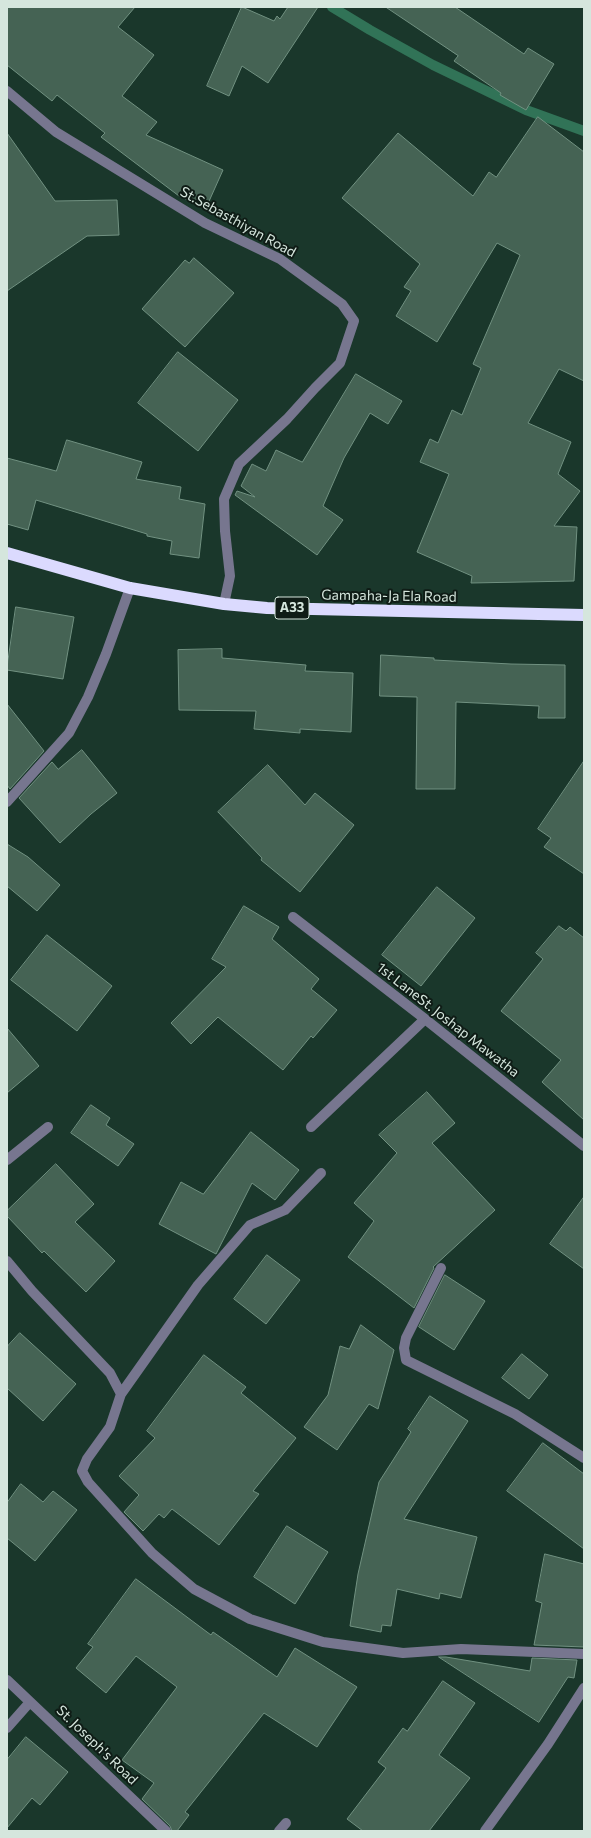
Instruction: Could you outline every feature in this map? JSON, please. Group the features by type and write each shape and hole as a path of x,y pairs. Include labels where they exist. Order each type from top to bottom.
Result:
{"highway":[{"name":"Gampaha-Ja Ela Road","path":"7,552 130,588 224,604 266,608 584,616"}],"street":[{"name":"St.Sebasthiyan Road","path":"7,91 56,132 205,223 280,259 342,304 354,321 340,363 287,419 239,464 224,499 225,531 230,576 224,604"},
{"path":"7,802 69,733 88,697 130,588"},
{"name":"1st LaneSt. Joshap Mawatha","path":"293,917 425,1018 584,1146"},
{"path":"311,1127 425,1018"},
{"path":"7,1160 48,1127"},
{"path":"321,1174 285,1210 250,1225 198,1285 121,1394 110,1427 87,1459 82,1471 88,1482 147,1547 194,1589 250,1619 323,1642 403,1653 461,1649 584,1654"},
{"path":"7,1261 32,1292 110,1373 121,1394"},
{"path":"441,1268 406,1338 404,1348 406,1360 515,1414 584,1458"},
{"name":"St. Joseph's Road","path":"7,1680 166,1831"},
{"path":"485,1831 548,1744 584,1688"},
{"path":"7,1728 30,1702"}],"building":[{"path":"7,7 135,7 118,27 154,55 122,96 157,122 146,135 223,170 206,208 179,196 101,137 105,133 57,95 52,101 7,65"},
{"path":"242,7 274,21 277,16 280,19 288,7 318,7 268,83 242,66 229,96 207,86"},
{"path":"386,7 455,7 524,54 528,48 554,64 526,110 500,95 501,93 454,61 458,56"},
{"path":"538,117 584,152 584,381 559,369 528,423 571,442 558,474 580,491 554,526 577,527 574,581 471,583 472,576 417,552 449,474 420,462 430,439 438,443 452,410 462,415 481,368 473,364 520,255 497,243 437,342 396,316 411,291 404,287 420,264 342,198 398,133 473,196 489,172 496,177"},
{"path":"7,133 55,201 117,200 119,235 87,236 7,291"},
{"path":"194,258 234,293 185,347 142,309 185,260 189,263"},
{"path":"178,352 238,400 198,451 138,403"},
{"path":"356,374 402,401 388,424 370,413 344,458 323,506 343,520 317,555 235,495 237,491 255,497 241,486 252,464 266,471 276,450 302,462"},
{"path":"67,440 142,462 136,479 181,487 179,499 205,504 199,558 170,554 172,541 147,536 147,534 36,500 28,530 7,524 7,458 56,471"},
{"path":"16,607 74,617 63,679 7,670"},
{"path":"222,649 222,658 306,665 305,671 353,673 351,732 300,729 300,733 254,729 256,711 179,710 178,650"},
{"path":"381,655 434,658 434,660 565,665 565,718 538,718 539,706 456,702 455,789 416,789 417,697 380,696"},
{"path":"7,704 44,751 10,789 7,785"},
{"path":"82,750 117,793 91,814 60,843 19,798 52,762 58,769"},
{"path":"584,761 584,874 544,847 551,838 538,829"},
{"path":"268,765 305,805 315,793 354,825 300,892 261,860 262,858 218,812"},
{"path":"7,844 28,857 60,885 37,911 7,886"},
{"path":"437,887 475,918 421,986 382,955"},
{"path":"244,906 279,927 272,939 319,979 311,989 337,1010 313,1038 311,1036 283,1070 218,1017 191,1044 171,1023 226,967 212,959"},
{"path":"559,926 566,931 570,927 584,938 584,1120 542,1082 561,1060 501,1011 543,959 536,953"},
{"path":"47,935 112,986 77,1031 11,980"},
{"path":"7,1028 39,1066 7,1093"},
{"path":"427,1092 455,1123 432,1143 495,1210 433,1267 434,1268 414,1308 348,1257 374,1221 354,1203 397,1153 379,1135"},
{"path":"91,1105 110,1118 106,1125 134,1144 118,1166 71,1133"},
{"path":"251,1132 299,1170 275,1200 252,1183 216,1254 159,1224 181,1182 203,1194"},
{"path":"56,1164 94,1204 75,1222 115,1261 86,1292 44,1251 42,1253 7,1216 7,1211"},
{"path":"584,1197 584,1269 550,1244"},
{"path":"267,1255 300,1280 266,1324 234,1299"},
{"path":"445,1275 485,1301 454,1350 419,1327"},
{"path":"361,1325 394,1350 378,1409 369,1404 337,1450 304,1427 328,1395 340,1346 349,1349"},
{"path":"20,1333 76,1384 43,1421 7,1388 7,1347"},
{"path":"522,1354 548,1375 529,1399 502,1378"},
{"path":"204,1355 246,1387 241,1393 296,1438 253,1491 259,1494 219,1545 172,1509 164,1518 159,1514 143,1531 124,1512 139,1495 119,1476 155,1438 147,1431"},
{"path":"430,1396 468,1421 404,1519 477,1537 461,1598 440,1593 439,1599 397,1589 391,1626 382,1625 381,1632 350,1626 358,1574 379,1482 411,1432 408,1429"},
{"path":"543,1443 584,1474 584,1549 507,1491"},
{"path":"21,1484 43,1502 53,1491 77,1510 35,1561 7,1538 7,1503"},
{"path":"287,1526 328,1552 295,1604 254,1577"},
{"path":"545,1554 584,1564 584,1647 534,1645 542,1603 536,1601"},
{"path":"136,1579 211,1635 213,1632 277,1677 295,1648 357,1687 317,1747 264,1713 185,1812 189,1815 177,1831 172,1831 170,1826 142,1799 154,1783 122,1760 177,1687 136,1656 106,1693 76,1668 93,1647 88,1644"},
{"path":"439,1657 530,1671 532,1658 577,1660 574,1678 568,1677 539,1722"},
{"path":"443,1681 475,1703 439,1755 470,1778 429,1831 363,1831 347,1819 386,1768 378,1762 403,1728 407,1731"},
{"path":"26,1737 68,1772 40,1805 32,1798 7,1828 7,1760"}],"waterway":[{"path":"332,7 433,65 526,110 584,131"}]}
